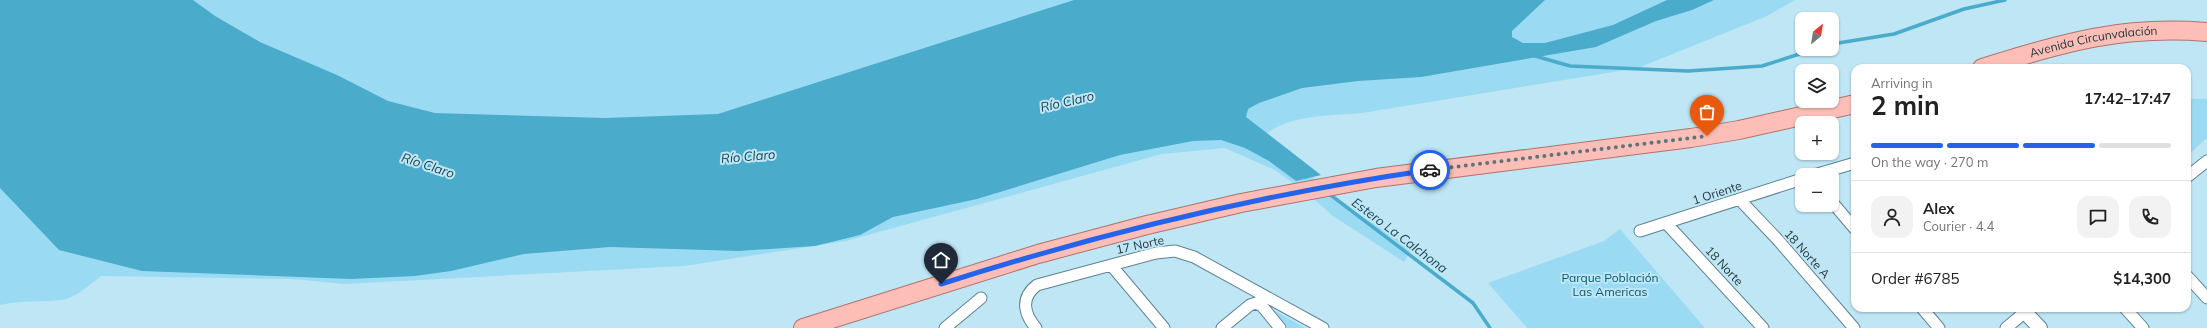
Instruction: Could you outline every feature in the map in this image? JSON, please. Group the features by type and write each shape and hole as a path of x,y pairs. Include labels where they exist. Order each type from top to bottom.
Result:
{"main road":[{"name":"Avenida Circunvalación","path":"1995,64 2046,48 2103,35 2150,30 2207,32"},
{"path":"803,328 1038,254 1182,216 1376,178 1691,138 1738,130 1851,105"}],"street":[{"path":"1838,168 1851,164"},
{"path":"2191,175 2205,166"},
{"name":"1 Oriente","path":"1640,231 1795,181"},
{"name":"18 Norte A","path":"1739,199 1783,246 1854,328"},
{"path":"1839,210 1851,224"},
{"name":"18 Norte","path":"1666,223 1763,328"},
{"name":"17 Norte","path":"1036,328 1025,311 1026,298 1032,289 1037,285 1165,252 1184,253 1323,328"},
{"path":"1112,265 1164,328"},
{"path":"2191,280 2207,298"},
{"path":"945,328 981,298"},
{"path":"1222,328 1250,305 1256,303 1262,306 1280,328"},
{"path":"1925,312 1939,328"},
{"path":"2006,328 2023,312"},
{"path":"2028,312 2040,328"},
{"path":"2129,312 2143,328"}],"green space":[{"path":"0,0 1795,0 1767,16 1638,68 1362,113 1299,119 1276,127 1266,134 1345,206 1412,248 1404,262 1333,216 1307,193 1275,170 1225,148 1162,154 846,241 684,266 345,284 291,279 101,276 83,290 67,299 54,301 16,302 0,305"},
{"path":"2191,99 2207,99 2207,138 2191,152"},
{"name":"Parque Población Las Americas","path":"1620,229 1705,328 1527,328 1488,283 1604,241"},
{"path":"1272,309 1305,328 1288,328"}],"water":[{"name":"Río Claro","path":"0,0 193,0 215,16 260,42 337,75 388,101 435,113 605,118 718,114 1074,0 1545,0 1512,31 1512,37 1523,43 1545,43 1613,25 1667,0 1714,0 1692,10 1656,21 1596,47 1421,77 1358,81 1302,88 1259,103 1248,109 1246,117 1321,175 1296,181 1269,161 1245,148 1221,140 1193,141 1120,155 977,199 893,217 860,235 815,246 739,251 610,247 524,254 451,271 415,276 351,279 142,271 59,250 0,188"}],"waterway":[{"path":"1839,43 1894,34 1964,9 2005,0"},
{"path":"1535,56 1570,66 1688,71 1762,66 1795,55"},
{"name":"Estero La Calchona","path":"1328,193 1473,303 1490,328"}],"way so far":[{"path":"1430,170 1707,136"}],"route":[{"path":"941,284 1051,250 1204,211 1376,178 1430,170"}]}
